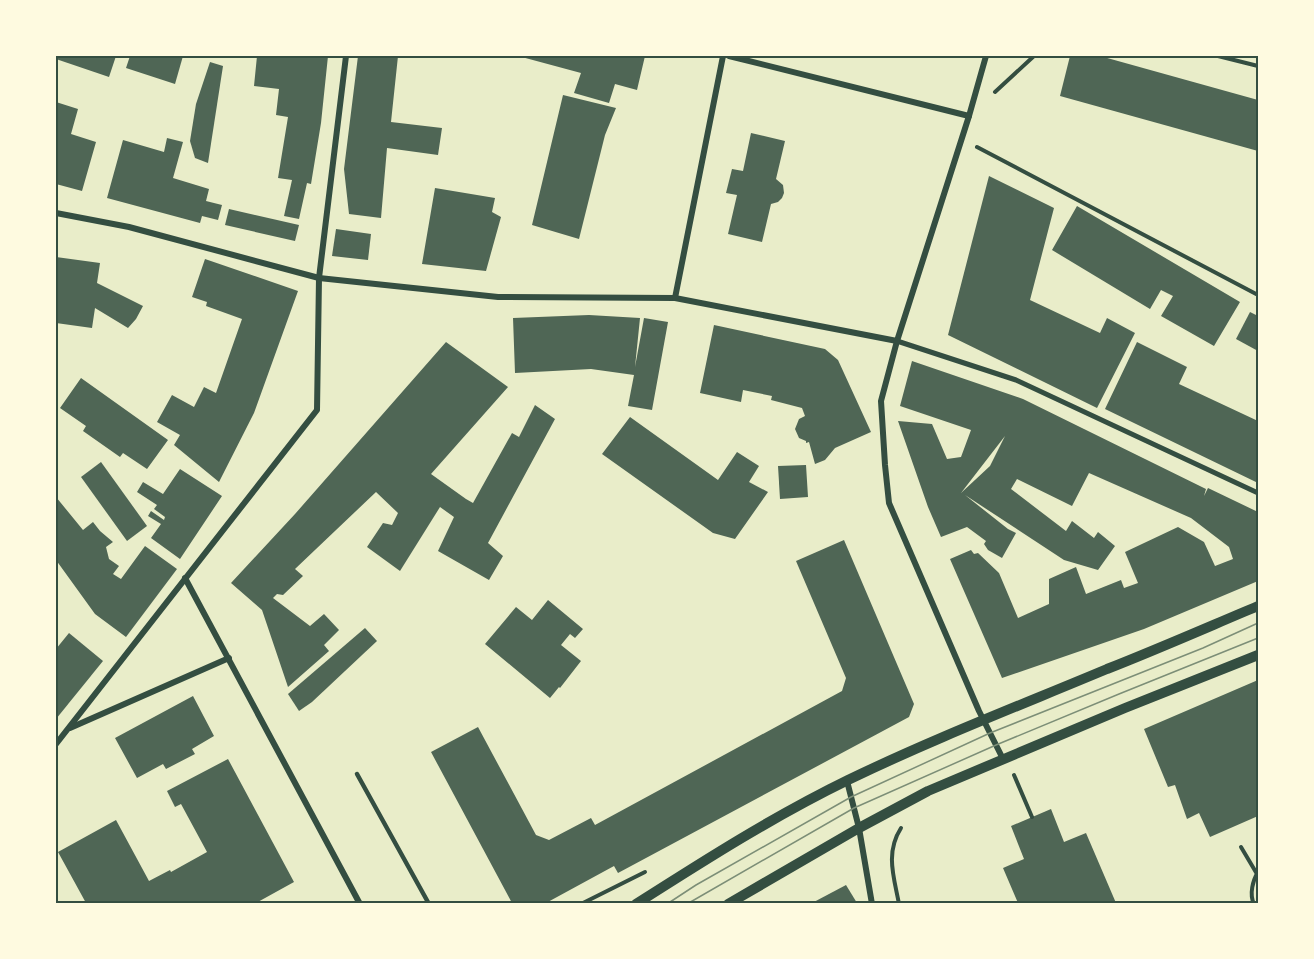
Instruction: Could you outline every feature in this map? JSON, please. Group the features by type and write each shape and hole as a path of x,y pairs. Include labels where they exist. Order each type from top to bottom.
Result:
{"street":[{"path":"56,744 317,410 319,278 346,56"},
{"path":"675,298 723,56"},
{"path":"729,56 969,116"},
{"path":"986,56 897,341 881,401 889,503 983,720 1003,759"},
{"path":"56,213 129,228 319,278 498,297 675,298 897,341 1016,380 1258,493"},
{"path":"185,578 360,903"},
{"path":"636,903 781,815 847,781 983,720 1258,609"},
{"path":"728,903 928,791 1125,708 1258,656"},
{"path":"67,729 229,658"},
{"path":"847,781 859,828 872,903"}],"lane":[{"path":"357,774 429,903"}],"path":[{"path":"866,56 892,56"},
{"path":"969,116 1034,56"},
{"path":"1218,56 1258,66"},
{"path":"961,139 1258,295"},
{"path":"1014,775 1032,817"},
{"path":"899,903 891,864 893,846 906,823"},
{"path":"1241,847 1258,873 1252,886 1251,900 1254,903"}],"building":[{"path":"56,56 116,56 109,77 56,59"},
{"path":"130,56 183,56 175,84 126,68"},
{"path":"257,56 328,56 321,123 311,184 307,183 299,219 284,216 292,180 278,178 288,117 276,115 279,89 254,86"},
{"path":"358,56 398,56 391,122 442,128 438,155 387,148 381,218 349,214 344,169"},
{"path":"518,56 645,56 637,90 615,84 609,103 574,93 581,73"},
{"path":"1070,56 1100,56 1258,100 1258,151 1060,96"},
{"path":"210,62 223,66 208,163 195,158 190,141 196,104"},
{"path":"563,95 616,108 605,135 579,239 532,225"},
{"path":"56,102 78,109 71,134 96,142 82,191 56,184"},
{"path":"751,133 785,141 776,179 783,185 784,193 778,202 771,204 762,242 728,234 737,195 726,193 732,169 743,171"},
{"path":"167,138 183,142 173,178 209,189 206,201 222,205 218,220 202,216 200,223 107,198 123,140 164,152"},
{"path":"989,176 1054,208 1030,300 1100,333 1107,318 1135,333 1097,408 948,335"},
{"path":"435,188 495,198 492,212 501,217 486,271 422,264"},
{"path":"1077,206 1240,302 1214,346 1161,316 1173,296 1161,290 1150,309 1052,250"},
{"path":"229,209 299,225 295,241 225,225"},
{"path":"336,229 371,234 368,260 332,256"},
{"path":"56,257 100,263 97,283 143,306 136,319 128,328 95,308 92,328 56,323"},
{"path":"205,259 298,291 254,413 219,482 174,445 180,435 157,422 172,395 194,407 204,387 216,393 242,319 206,306 207,302 192,297"},
{"path":"1250,312 1258,316 1258,351 1236,339"},
{"path":"589,315 640,318 635,367 644,318 668,322 652,410 628,406 634,375 591,369 515,373 513,318"},
{"path":"714,325 825,349 838,360 871,432 835,448 825,460 815,464 809,442 806,443 799,438 795,429 799,419 805,416 802,408 771,400 772,396 743,390 741,402 700,393"},
{"path":"446,342 508,387 431,474 466,499 473,503 512,433 519,437 535,405 555,419 488,543 503,556 489,580 438,551 454,517 440,507 400,571 367,547 383,523 392,525 398,513 376,492 295,569 303,576 283,595 277,594 273,598 310,626 324,614 339,630 324,645 329,651 288,687 262,610 231,583 295,514"},
{"path":"1137,342 1187,367 1179,384 1258,421 1258,483 1105,409"},
{"path":"912,361 1023,399 1206,489 1204,496 1208,488 1258,512 1258,581 1144,629 1002,678 950,559 971,550 974,554 978,553 999,573 1018,618 1049,604 1049,579 1076,567 1086,594 1121,580 1124,588 1138,583 1125,552 1178,527 1204,542 1215,566 1233,559 1229,547 1191,518 1089,473 1072,506 1017,479 1011,489 1066,531 1072,521 1094,538 1098,532 1115,546 1098,570 1064,560 965,495 1016,533 1002,558 988,550 984,544 986,541 967,527 941,537 898,421 932,424 947,459 961,457 971,430 900,406","holes":["1005,436 990,466 961,493"]},
{"path":"81,378 168,440 147,469 123,453 120,457 83,431 86,426 60,408"},
{"path":"630,417 718,480 737,452 759,466 749,482 768,492 735,539 713,533 602,454"},
{"path":"101,462 147,526 127,541 81,477"},
{"path":"806,465 808,497 780,499 778,466"},
{"path":"180,469 222,496 180,559 151,538 161,524 148,516 151,511 164,520 165,517 154,509 157,505 137,492 143,482 163,494"},
{"path":"56,497 83,530 93,522 113,542 106,547 109,559 119,566 113,574 121,579 145,546 177,569 126,637 95,614 56,560"},
{"path":"844,540 914,704 909,717 618,873 614,866 546,903 512,903 431,752 478,727 536,835 549,840 591,818 595,825 842,691 846,678 796,561"},
{"path":"548,600 583,629 575,638 570,634 561,645 581,661 550,698 485,644 516,607 532,620"},
{"path":"365,628 377,641 312,702 299,711 288,694"},
{"path":"69,633 103,661 56,719 56,649"},
{"path":"1258,680 1258,758 1256,759 1258,816 1210,837 1199,813 1187,819 1175,785 1168,787 1144,729"},
{"path":"193,696 214,736 192,749 195,754 166,769 163,764 137,778 115,738"},
{"path":"228,759 294,882 256,903 86,903 58,852 116,820 149,881 170,870 171,872 207,852 181,804 175,807 167,791"},
{"path":"1051,809 1064,842 1086,833 1116,903 1018,903 1003,868 1024,859 1011,826"},
{"path":"846,885 857,903 812,903"}],"tram line":[{"path":"667,904 696,885 851,797 990,733 1203,648 1258,623"},
{"path":"687,904 854,808 996,745 1258,638"}]}
